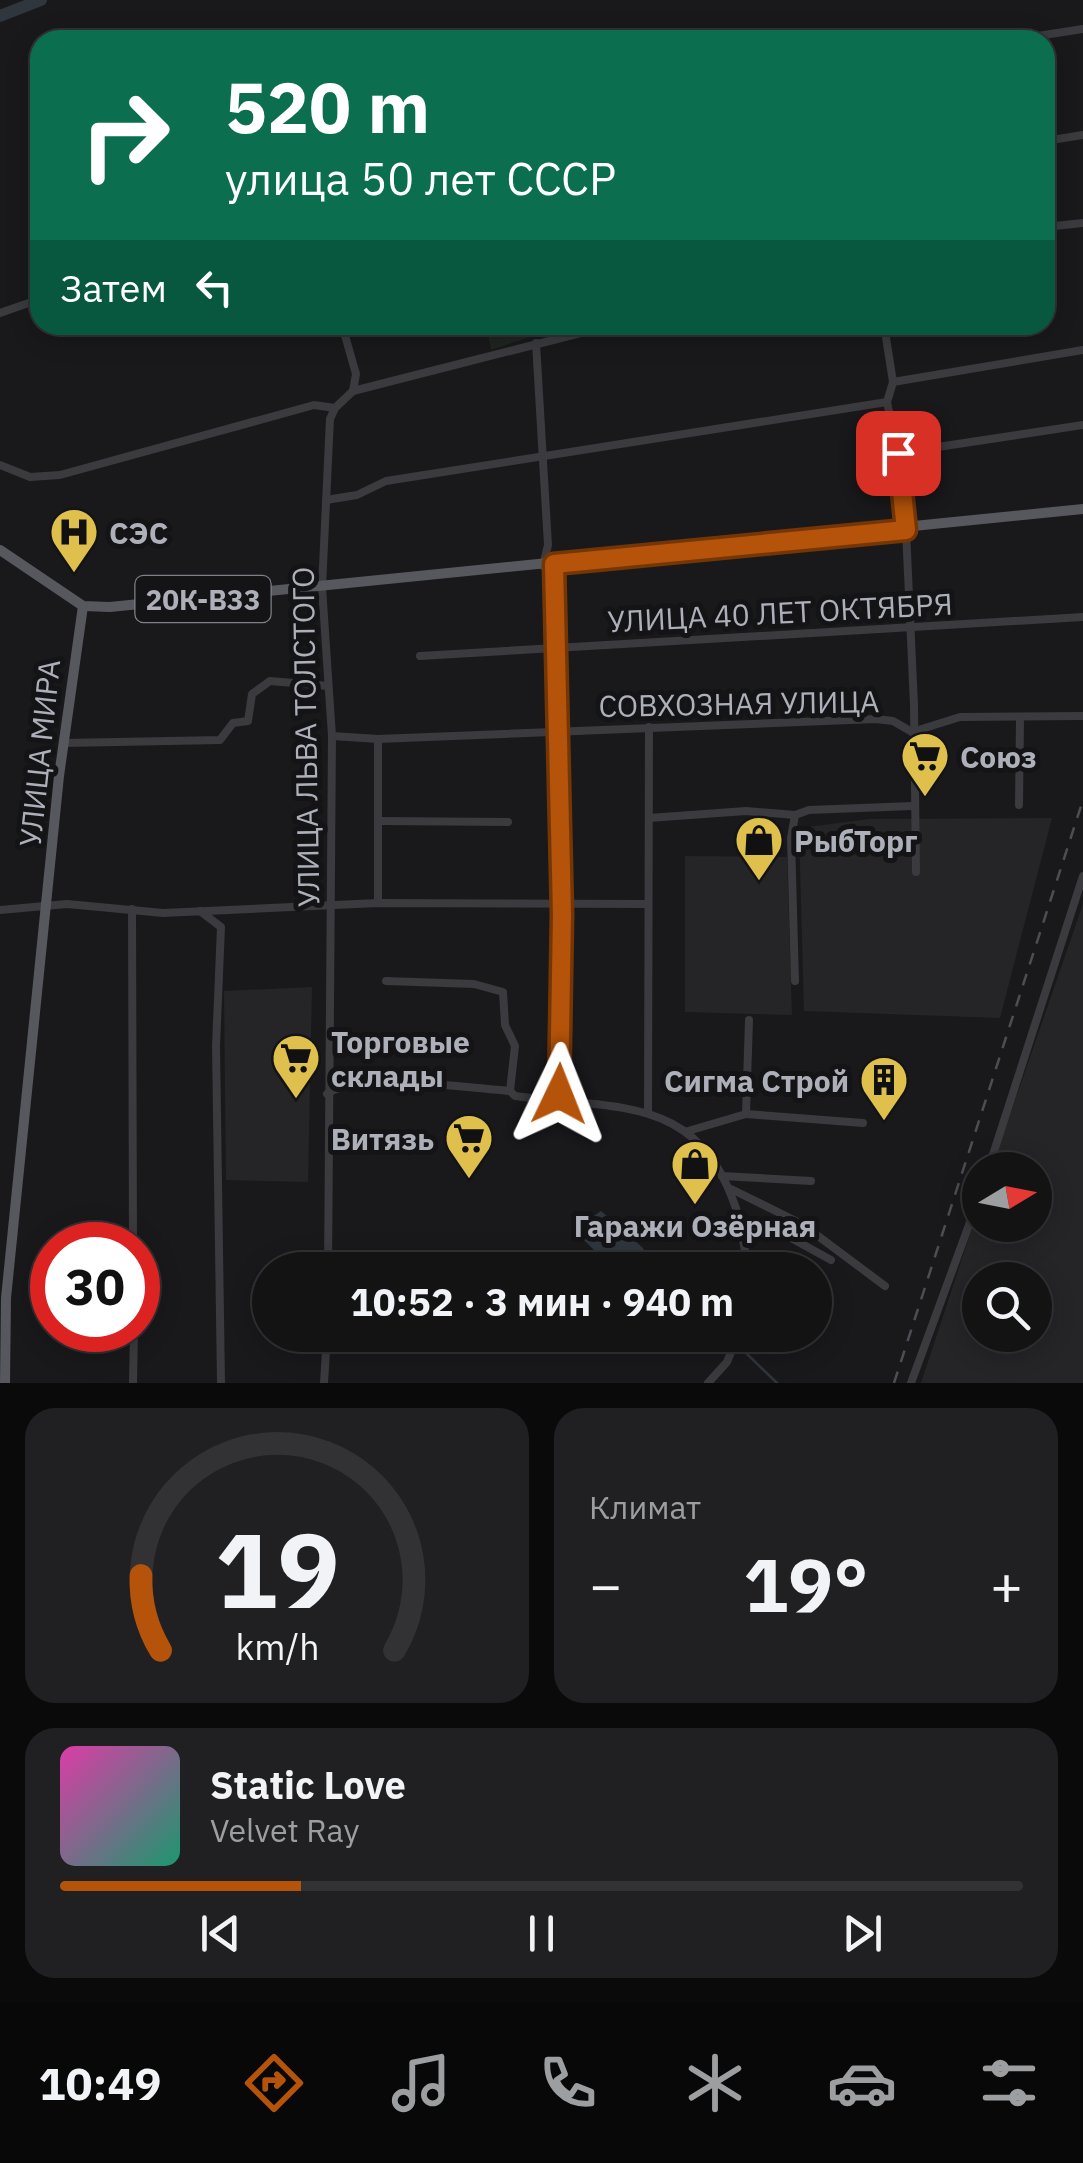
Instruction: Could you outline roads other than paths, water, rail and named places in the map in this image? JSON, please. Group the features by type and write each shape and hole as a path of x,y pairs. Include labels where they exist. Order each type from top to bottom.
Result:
{"main road":[{"name":"20К-В33","path":"83,606 139,605 1083,509"},
{"path":"0,550 83,606"},
{"name":"УЛИЦА МИРА","path":"5,1383 6,1298 64,742 83,606"}],"street":[{"path":"1055,33 1083,29"},
{"path":"1055,139 1083,135"},
{"path":"1055,226 1083,223"},
{"path":"0,313 30,302"},
{"path":"345,335 356,374 353,391"},
{"path":"0,464 30,477 60,475 314,405 336,408 353,391 570,335"},
{"path":"886,335 893,382 887,402 898,453 906,530 916,872"},
{"path":"536,343 549,565 558,646 560,730 561,1078 559,1094 548,1100"},
{"path":"893,382 1083,350"},
{"path":"326,500 358,494 386,481 887,402"},
{"name":"УЛИЦА ЛЬВА ТОЛСТОГО","path":"328,1252 332,736 322,587 330,418 336,408"},
{"path":"898,453 1083,424"},
{"name":"УЛИЦА 40 ЛЕТ ОКТЯБРЯ","path":"420,656 1083,617"},
{"path":"64,742 220,740 233,724 248,721 252,694 270,682 328,686"},
{"name":"СОВХОЗНАЯ УЛИЦА","path":"332,736 378,738 876,719 893,721 912,732 960,718 1083,716"},
{"path":"1019,805 1020,718"},
{"path":"648,1112 649,727"},
{"path":"378,738 378,903"},
{"path":"650,818 746,812 795,816 809,810 912,806"},
{"path":"795,816 791,838 795,982"},
{"path":"380,821 508,822"},
{"path":"994,1152 1083,876"},
{"path":"0,910 48,906 200,910 378,903 646,904"},
{"path":"132,909 133,1222"},
{"path":"200,910 222,927 216,1046 220,1383"},
{"path":"386,981 474,984 502,992 506,1025 515,1046 510,1091"},
{"path":"746,1114 749,1020"},
{"path":"327,1068 344,1083"},
{"path":"327,1094 344,1083 510,1091 548,1100 648,1112 688,1131 722,1176 731,1190 745,1252"},
{"path":"688,1131 746,1114 863,1124"},
{"path":"722,1176 811,1181"},
{"path":"731,1190 802,1224 886,1286"},
{"path":"740,1221 791,1238 816,1252"},
{"path":"911,1383 963,1242"},
{"path":"133,1383 134,1352"},
{"path":"311,1383 324,1379 326,1352"},
{"path":"708,1383 730,1352"}],"waterway":[{"path":"0,16 41,0"},
{"path":"747,1354 777,1383"}],"railway":[{"path":"894,1383 1083,800"}],"place":[{"name":"СЭС","path":"74,574"},
{"name":"Союз","path":"925,798"},
{"name":"РыбТорг","path":"759,882"},
{"name":"Торговые склады","path":"296,1100"},
{"name":"Сигма Строй","path":"884,1122"},
{"name":"Витязь","path":"469,1180"},
{"name":"Гаражи Озёрная","path":"695,1206"}]}
